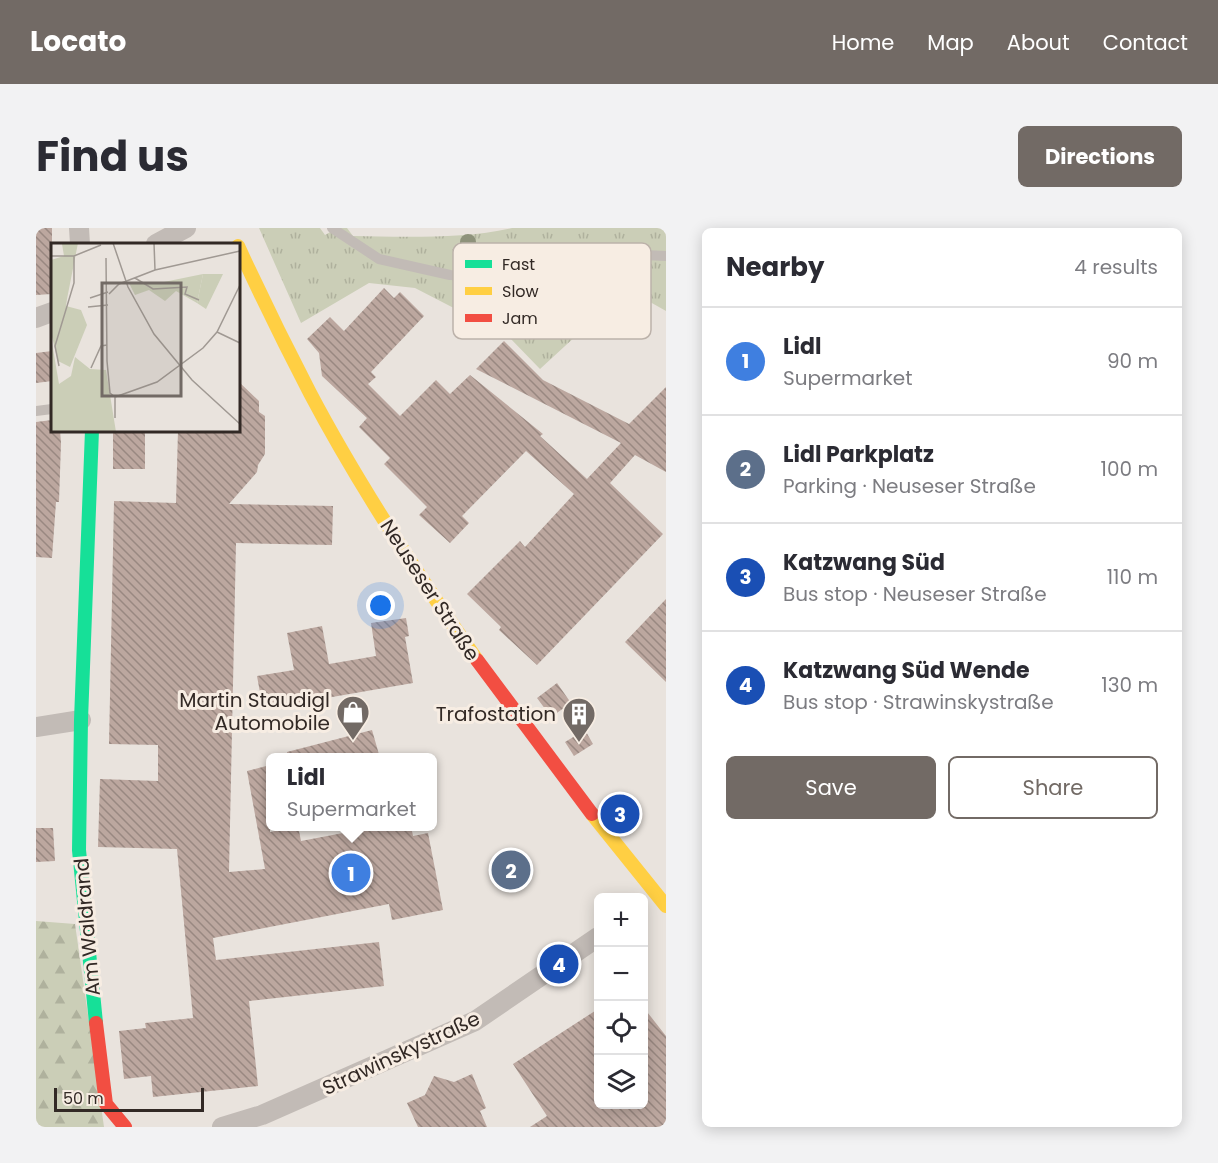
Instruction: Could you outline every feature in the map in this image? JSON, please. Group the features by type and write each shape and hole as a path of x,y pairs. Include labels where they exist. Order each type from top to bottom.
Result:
{"main road":[{"name":"Neuseser Straße","path":"240,248 313,396 422,583 520,720 658,897"},
{"name":"Am Waldrand","path":"92,432 81,720 79,850 106,1104 125,1127"}],"street":[{"path":"79,228 80,243"},
{"path":"158,243 186,228"},
{"path":"36,318 51,312"},
{"path":"36,727 81,720"},
{"name":"Strawinskystraße","path":"222,1127 262,1115 475,1021 594,940"}],"lane":[{"path":"332,228 380,259 453,275"},
{"path":"651,255 666,256"},
{"path":"36,411 51,409"}],"green space":[{"path":"259,228 320,228 325,235 337,228 347,228 353,236 412,237 454,236 512,228 666,228 666,311 651,303 651,243 453,243 453,308 415,288 369,283 301,323"},
{"path":"511,339 573,339 540,369"},
{"path":"36,921 75,924 104,1127 36,1127"}],"building":[{"path":"36,228 52,228 51,294 36,295"},
{"path":"384,288 394,298 400,292 424,316 371,372 376,377 368,384 400,416 436,380 450,394 470,375 543,434 540,436 587,479 621,443 476,369 504,341 543,380 629,424 666,387 666,472 635,455 610,483 663,534 537,665 499,630 501,627 467,594 520,541 525,547 574,494 526,451 462,516 469,523 450,543 419,515 427,507 384,464 390,458 359,427 367,418 322,376 319,353 307,339 330,317 344,331"},
{"path":"51,351 51,381 36,383 36,353"},
{"path":"240,383 259,401 259,412 265,416 265,454 258,465 257,472 229,504 333,506 332,545 236,543 229,872 265,869 247,771 266,766 266,831 299,831 301,841 354,831 412,831 413,836 428,833 443,910 392,920 389,904 213,938 216,960 379,942 384,986 249,1001 258,1086 153,1097 151,1076 124,1079 119,1031 146,1028 145,1023 193,1018 177,849 98,847 100,779 158,781 158,745 109,744 114,501 176,503 178,432 240,432"},
{"path":"51,420 51,432 60,432 59,502 56,502 52,558 36,557 36,422"},
{"path":"113,432 145,432 145,469 113,469"},
{"path":"666,599 666,682 625,642"},
{"path":"406,618 409,636 405,637 413,683 263,709 257,676 294,670 287,633 322,626 329,664 376,656 371,623"},
{"path":"557,683 571,703 551,717 537,698"},
{"name":"Martin Staudigl Automobile","path":"372,730 379,753 287,753"},
{"name":"Trafostation","path":"585,730 593,744 574,756 565,742"},
{"path":"36,828 53,828 55,861 36,862"},
{"path":"594,1012 594,1109 648,1109 648,1013 666,1036 666,1127 530,1127 547,1116 513,1064"},
{"path":"472,1074 486,1108 480,1111 487,1127 418,1127 407,1103 425,1095 434,1076 454,1082"}],"traffic: fast":[{"path":"92,432 81,720 79,850 96,1023"}],"traffic: slow":[{"path":"240,250 301,375 348,462 411,562 477,660"},
{"path":"592,814 666,906"}],"traffic: jam":[{"path":"477,660 592,814"},
{"path":"96,1023 106,1104 125,1127"}],"place":[{"name":"Martin Staudigl Automobile","path":"353,741"},
{"name":"Trafostation","path":"579,743"},
{"name":"Katzwang Süd","path":"620,814"},
{"name":"Lidl Parkplatz","path":"511,870"},
{"name":"Lidl","path":"351,873"},
{"name":"Katzwang Süd Wende","path":"559,964"}]}
